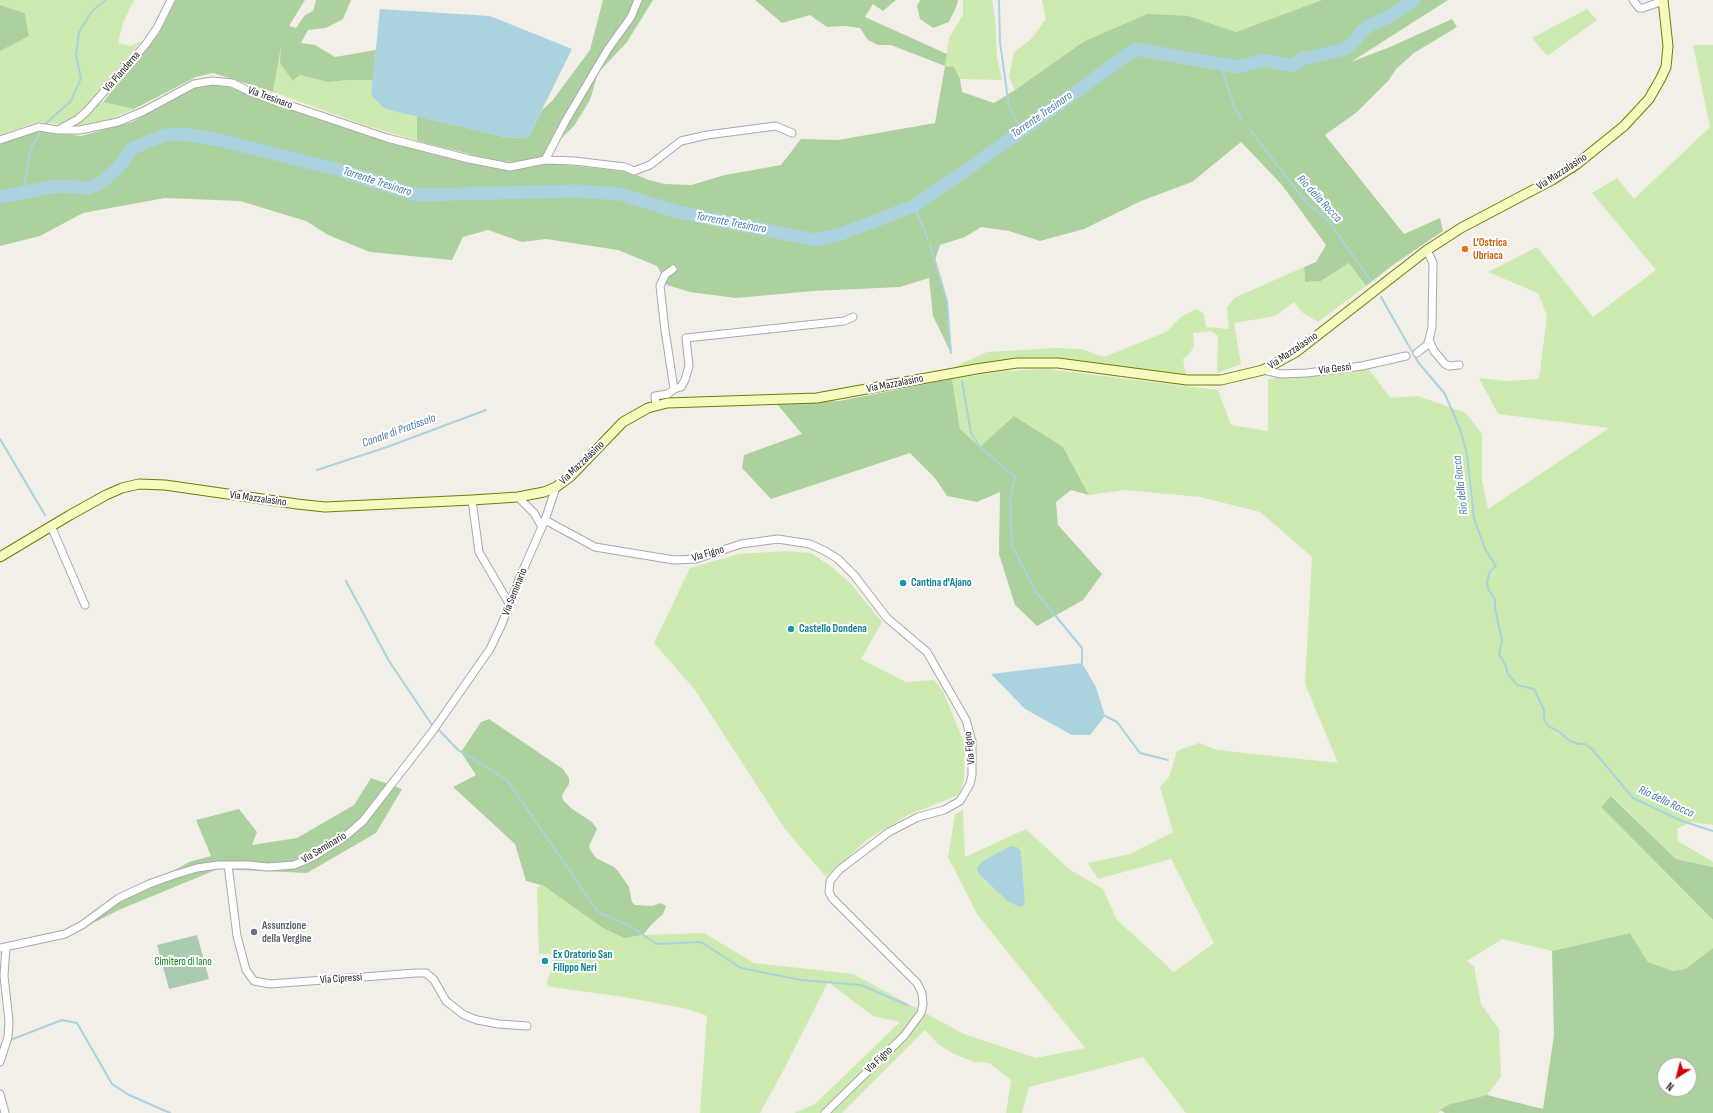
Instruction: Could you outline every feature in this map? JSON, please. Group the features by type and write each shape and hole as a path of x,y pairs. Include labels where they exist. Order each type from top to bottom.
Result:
{"main road":[{"name":"Via Mazzalasino","path":"0,558 51,526 106,495 122,488 140,484 165,485 314,506 389,505 472,500 518,497 544,492 556,487 571,476 624,422 640,412 656,406 678,402 817,398 1017,363 1058,363 1187,380 1221,380 1263,370 1296,352 1427,250 1461,228 1552,180 1577,164 1624,126 1649,99 1666,67 1668,46 1663,1"}],"street":[{"name":"Via Pianderna","path":"58,130 78,119 95,103 146,44 157,28 171,0"},
{"path":"545,160 566,120 608,49 630,17 638,0"},
{"path":"1633,0 1639,8 1663,1"},
{"name":"Via Tresinaro","path":"0,140 38,127 58,130 90,129 118,122 144,111 194,84 212,81 232,83 253,93 387,138 468,159 510,167 545,160 574,161 625,168 634,171 650,165 681,141 708,135 776,126 792,132"},
{"path":"1418,353 1427,345 1432,327 1433,263 1427,250"},
{"path":"673,269 664,275 660,286 674,389"},
{"path":"656,406 655,396 668,394 674,389 681,387 685,380 689,366 686,338 844,321 853,317"},
{"path":"1429,340 1434,351 1445,364 1449,366 1460,365"},
{"name":"Via Gessi","path":"1263,370 1281,374 1307,373 1362,366 1406,356"},
{"name":"Via Seminario","path":"3,948 65,934 82,925 119,898 149,884 197,868 228,865 268,867 294,865 325,850 352,830 362,821 432,732 476,670 496,637 544,523 556,487"},
{"path":"518,497 544,523"},
{"path":"472,500 479,552 510,605"},
{"name":"Via Figno","path":"544,523 595,547 674,560 696,559 741,544 778,539 810,544 825,550 838,559 854,575 887,618 928,652 966,720 972,742 972,775 967,790 960,802 944,810 918,817 889,832 839,870 830,881 829,892 832,898 917,983 922,993 923,1004 921,1013 904,1036 825,1113"},
{"path":"51,526 84,605"},
{"name":"Via Cipressi","path":"228,865 237,936 246,970 254,981 258,983 270,984 416,973 426,974 434,980 446,1001 464,1015 477,1020 499,1024 527,1026"},
{"path":"0,1062 8,1037 9,1022 3,948"},
{"path":"0,1094 5,1113"}],"green space":[{"path":"0,0 134,0 123,23 118,43 130,46 141,41 94,97 103,102 134,109 112,119 88,125 74,126 38,122 0,135 0,51 29,35 25,13 0,5"},
{"path":"176,0 305,0 289,26 296,28 305,15 313,11 316,0 351,0 343,19 326,28 308,30 301,43 315,45 335,57 376,50 373,80 328,82 300,75 293,81 280,63 281,46 273,92 213,73 196,77 134,109 103,102 160,32"},
{"path":"603,0 653,0 627,42 598,73 590,100 574,126 543,156 517,162 498,161 417,141 417,116 505,137 528,138 542,110 552,101 590,50"},
{"path":"755,0 896,0 883,11 873,4 865,17 947,54 945,66 891,45 878,45 868,40 860,28 845,26 827,27 810,15 782,23"},
{"path":"920,0 958,0 949,22 933,28 920,19 917,6"},
{"path":"963,0 992,0 995,18 997,57 1002,80 960,79 954,67 945,66 949,38 963,15"},
{"path":"1042,0 1322,0 1236,32 1189,16 1083,42 1015,90 1009,77 1014,52 1031,39 1046,19"},
{"path":"1322,0 1448,0 1351,62 1390,47 1452,19 1457,27 1414,53 1396,69 1389,80 1357,112 1325,135 1404,234 1440,218 1443,231 1393,265 1366,286 1349,263 1321,281 1305,282 1304,267 1316,262 1326,245 1282,185 1241,142 1192,182 1141,201 1084,229 1040,241 1009,231 981,227 965,237 940,245 935,260 947,301 951,353 933,316 929,278 900,287 813,291 736,298 690,292 667,285 657,266 618,250 546,239 522,242 488,230 463,237 452,260 370,252 328,235 306,221 240,201 165,198 83,213 40,236 0,246 0,144 22,135 35,132 47,131 81,136 132,122 198,86 220,84 384,140 502,170 516,170 549,163 629,172 649,180 665,184 691,185 725,175 781,165 801,139 838,140 935,123 945,66 954,67 960,79 962,92 994,103 1083,42 1147,14 1189,16 1236,32"},
{"path":"0,5 25,13 29,36 0,51"},
{"path":"1587,9 1597,20 1547,56 1532,38"},
{"path":"281,41 294,81 300,75 328,82 373,80 371,95 385,109 417,116 417,141 364,125 273,92"},
{"path":"1693,45 1713,45 1713,825 1691,822 1677,829 1678,841 1713,862 1713,867 1676,859 1612,796 1601,807 1713,920 1713,948 1685,969 1673,971 1648,962 1630,933 1552,951 1502,939 1467,961 1474,966 1481,1004 1499,1029 1501,1077 1487,1095 1450,1104 1438,1113 1186,1113 1143,1057 1029,1087 1022,1113 1006,1113 1011,1080 989,1063 975,1062 954,1054 939,1045 925,1030 842,1113 794,1113 815,1104 900,1022 873,1016 828,982 760,1113 700,1113 707,1016 688,1009 624,997 551,987 546,984 553,966 551,954 539,954 537,888 539,886 544,886 624,938 643,935 704,933 754,963 853,974 964,1034 1036,1058 1085,1048 977,914 948,857 955,814 963,810 965,857 1026,829 1069,869 1103,889 1117,920 1174,972 1214,943 1171,859 1098,879 1088,863 1130,854 1173,832 1160,787 1169,777 1177,751 1199,743 1217,750 1338,763 1305,684 1312,557 1260,512 1200,497 1125,490 1089,495 1063,447 980,447 960,429 952,379 1005,371 1046,369 1218,390 1231,425 1268,431 1268,379 1369,369 1390,398 1418,396 1466,413 1482,434 1482,480 1488,509 1609,428 1498,414 1479,378 1505,381 1539,379 1547,316 1538,293 1488,272 1537,247 1593,317 1656,270 1592,193 1617,178 1634,199 1710,127","holes":["1011,846 1021,852 1025,901 1007,901 978,873 981,863"]},
{"path":"1349,263 1366,286 1318,322 1303,313 1294,302 1275,316 1234,323 1241,364 1217,373 1218,336 1211,331 1193,333 1194,347 1183,359 1186,377 993,362 952,368 987,352 1056,348 1081,349 1104,357 1166,332 1181,317 1196,309 1204,314 1206,327 1229,329 1227,308 1234,298 1304,267 1305,282 1321,281"},
{"path":"952,379 960,429 980,447 1014,416 1063,447 1089,495 1071,490 1056,502 1058,525 1102,574 1083,600 1037,626 1015,605 999,554 1000,492 977,502 947,496 935,478 910,453 771,499 742,468 744,455 802,434 777,404 839,401"},
{"path":"786,551 811,553 832,567 852,585 882,622 861,659 906,682 934,680 943,691 965,745 964,780 959,795 910,814 868,839 826,877 785,829 695,690 654,643 690,568 739,554"},
{"path":"489,719 563,769 569,778 569,784 562,795 563,800 571,808 592,822 597,829 589,846 591,851 596,858 614,867 618,871 629,887 632,902 635,905 652,906 661,903 666,906 663,914 643,935 624,938 603,928 544,886 526,881 515,844 453,787 476,775 461,752 481,722"},
{"path":"371,778 402,789 376,833 307,873 218,869 121,909 71,934 121,900 189,862 211,856 196,820 239,809 257,832 252,845 297,838 354,805"},
{"path":"1611,796 1676,859 1713,867 1713,920 1601,807"},
{"path":"1630,933 1648,962 1673,971 1685,969 1713,948 1713,1113 1445,1113 1440,1110 1450,1104 1487,1095 1543,1109 1554,1035 1552,951"},
{"name":"Cimitero di Iano","path":"197,935 209,979 169,989 157,945"}],"water":[{"path":"380,9 490,16 572,49 528,138 505,137 385,109 371,95"},
{"path":"1082,663 1096,687 1105,716 1090,735 1072,735 1025,709 991,674"},
{"path":"1011,846 1017,847 1021,852 1025,901 1023,906 1020,907 1007,901 978,873 977,868 988,858"}],"waterway":[{"path":"44,125 71,101 81,78 76,55 79,32 92,11 106,0"},
{"path":"999,0 1000,42 1009,107 1022,131"},
{"name":"Torrente Tresinaro","path":"0,197 60,186 87,188 99,184 116,170 133,148 165,135 175,134 219,140 339,170 417,195 577,191 620,194 678,212 815,240 841,234 914,206 1022,131 1135,49 1238,67 1264,60 1293,66 1302,58 1309,58 1345,49 1370,25 1388,17 1414,0"},
{"name":"Rio della Rocca","path":"1221,65 1234,106 1241,119"},
{"path":"23,191 31,148 42,129"},
{"name":"Rio della Rocca","path":"1251,131 1306,202 1328,220 1371,281"},
{"path":"914,206 928,239"},
{"path":"930,244 947,301 951,353"},
{"name":"Rio della Rocca","path":"1381,297 1418,362 1445,394 1460,429 1467,454 1474,518 1485,549 1496,566 1490,571 1487,582 1488,589 1495,599 1495,608 1502,641 1499,654 1505,664 1508,674 1517,685 1534,689 1544,710 1544,719 1548,726 1558,731 1570,741 1585,744 1592,749 1633,798 1682,821 1713,831"},
{"path":"962,381 971,433 980,447 1015,477 1010,500 1012,546 1036,592 1082,648 1082,663"},
{"name":"Canale di Pratissolo","path":"317,470 387,447 486,410"},
{"path":"0,439 45,515"},
{"path":"346,581 389,661 432,725"},
{"path":"1105,716 1117,722 1140,753 1168,760"},
{"path":"439,730 458,750 507,780 598,912 628,925 657,944 701,942 741,968 801,980 861,985 907,1005"},
{"path":"13,1039 62,1020 77,1023 112,1084 129,1095 170,1113"},
{"path":"0,1049 2,1044"}],"place":[{"name":"L’Ostrica Ubriaca","path":"1465,249"},
{"name":"Cantina d'Ajano","path":"903,583"},
{"name":"Castello Dondena","path":"791,629"},
{"name":"Assunzione della Vergine","path":"254,932"},
{"name":"Ex Oratorio San Filippo Neri","path":"545,961"}]}
